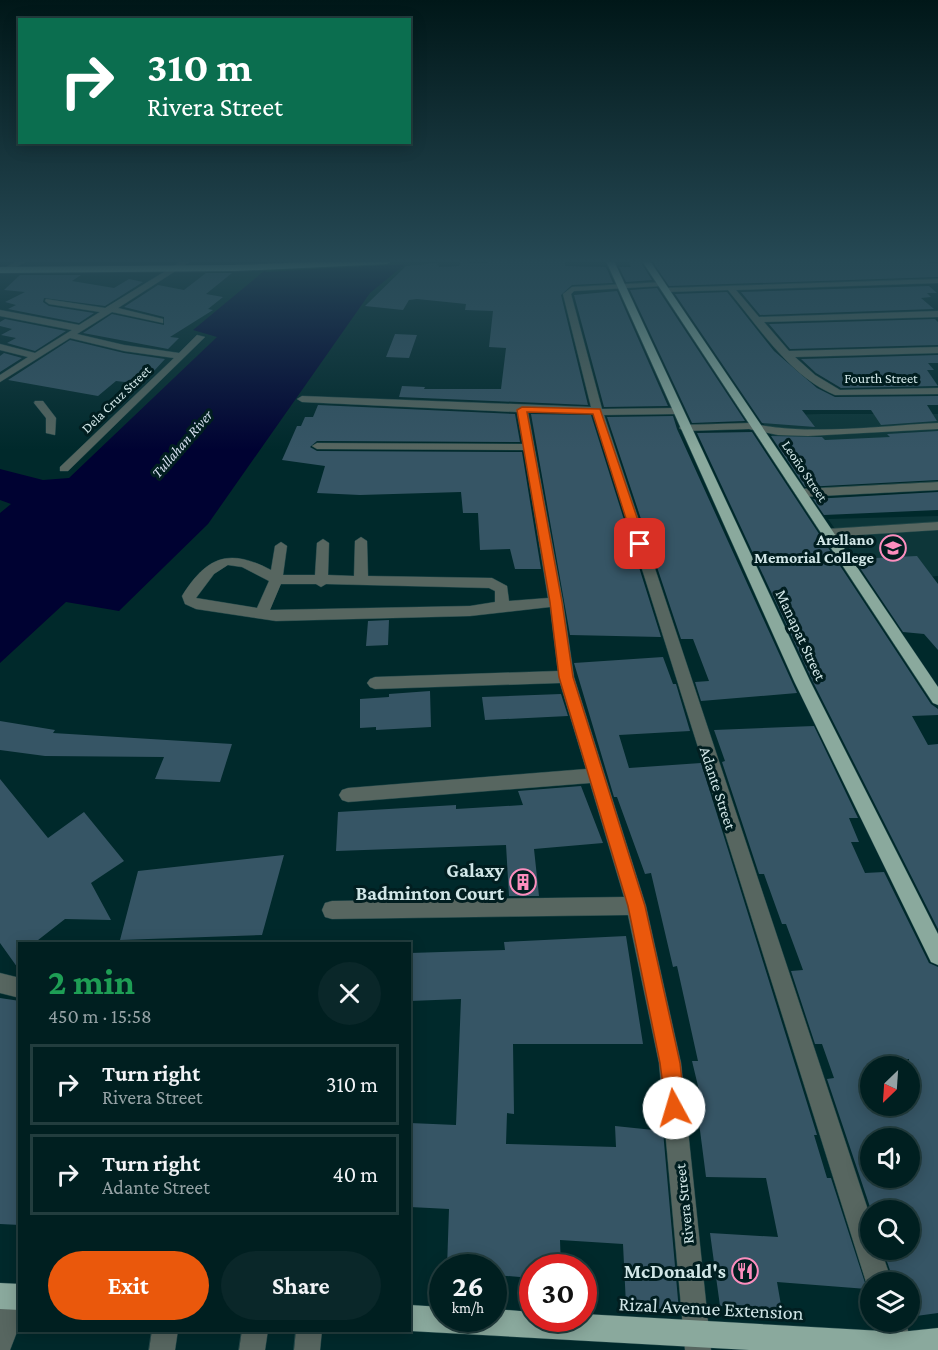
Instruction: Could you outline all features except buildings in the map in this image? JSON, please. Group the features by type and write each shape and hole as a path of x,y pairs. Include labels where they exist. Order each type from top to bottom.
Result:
{"main road":[{"name":"Manapat Street","path":"639,324 676,411 802,681 938,955"},
{"name":"Leoño Street","path":"689,324 827,533 936,691"},
{"name":"Rizal Avenue Extension","path":"411,1318 697,1343 898,1339 938,1341"}],"street":[{"path":"58,324 78,328"},
{"path":"0,379 84,324"},
{"name":"Adante Street","path":"576,324 597,411 876,1272"},
{"path":"762,324 789,354 938,350"},
{"name":"Dela Cruz Street","path":"67,335 124,348 181,356"},
{"path":"181,356 200,337"},
{"path":"0,346 35,356"},
{"name":"Fourth Street","path":"789,354 825,388 839,393 938,392"},
{"name":"Dela Cruz Street","path":"64,469 181,356"},
{"path":"302,399 522,410 676,411"},
{"path":"39,403 51,418 51,433"},
{"name":"Rivera Street","path":"522,410 556,602 566,677 636,906 670,1063 697,1343"},
{"path":"684,428 758,428 778,432 808,433 938,426"},
{"path":"317,446 529,447"},
{"path":"801,493 938,486"},
{"path":"827,533 938,526"},
{"path":"361,541 361,582"},
{"path":"321,582 323,543"},
{"path":"261,614 276,579 281,546"},
{"path":"502,606 502,589 492,583 321,582 276,579 253,567 225,560 212,566 189,596 190,601 196,604 276,616 470,611 556,602"},
{"path":"375,683 566,677"},
{"path":"348,795 597,775"},
{"path":"332,910 636,906"},
{"path":"0,983 18,988"},
{"path":"0,1342 12,1297"},
{"path":"162,1350 165,1332"},
{"path":"252,1350 255,1332"},
{"path":"307,1350 309,1332"}],"shaded area":[{"path":"938,414 938,467 799,475 758,416"},
{"name":"Arellano Memorial College","path":"938,516 938,576 872,581 828,519"}],"water":[{"name":"Tullahan River","path":"200,324 348,324 208,524 119,611 66,602 0,663 0,513 11,504 0,500 0,469 43,480 69,478 217,337 193,330"}],"place":[{"name":"Arellano Memorial College","path":"893,548"},
{"name":"Galaxy Badminton Court","path":"523,882"},
{"name":"McDonald's","path":"745,1271"}],"route":[{"path":"640,544 597,411 522,410 556,602 566,677 636,906 670,1063 674,1108"}]}
